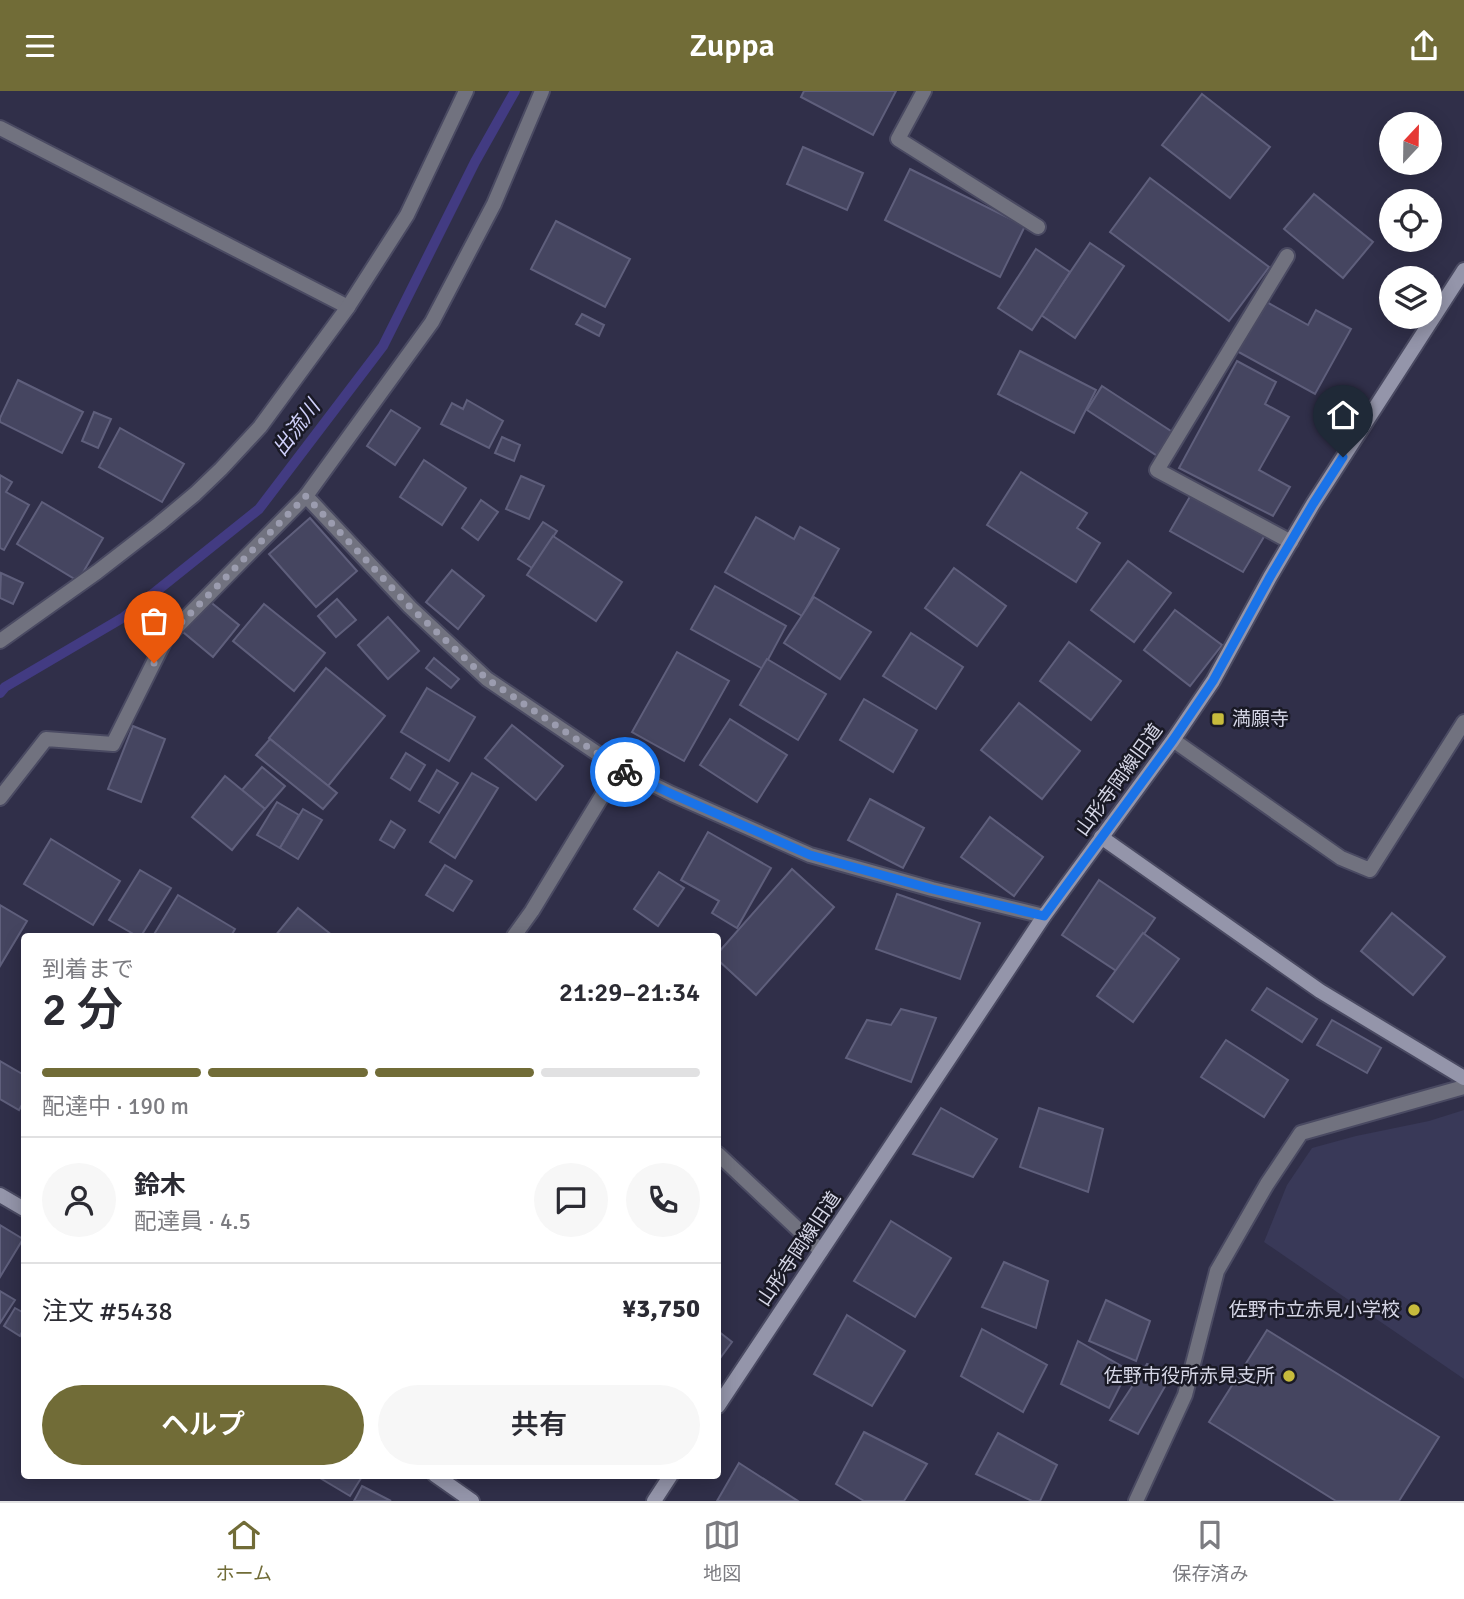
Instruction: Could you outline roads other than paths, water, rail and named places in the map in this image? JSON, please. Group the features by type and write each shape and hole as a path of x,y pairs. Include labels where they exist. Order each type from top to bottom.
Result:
{"street":[{"path":"0,641 159,524 212,477 260,427 348,307 407,215 466,91"},
{"path":"0,798 47,739 113,744 166,638 306,496 432,322 495,204 542,91"},
{"path":"925,91 898,139 1038,227"},
{"path":"0,128 348,307"},
{"path":"1287,255 1157,470 1291,541"},
{"name":"山形寺岡線旧道","path":"721,1401 1044,916 1213,681 1313,504 1464,270"},
{"path":"306,496 410,607 487,679 619,768 810,855 932,889 1044,916"},
{"path":"1173,740 1341,858 1370,870 1464,722"},
{"path":"516,933 619,768"},
{"path":"1101,837 1320,991 1464,1078"},
{"path":"1136,1501 1185,1395 1217,1271 1267,1184 1301,1133 1464,1087"},
{"path":"721,1157 821,1251"},
{"path":"0,1195 21,1207"},
{"path":"441,1479 472,1501"},
{"path":"654,1501 668,1479"}],"waterway":[{"name":"出流川","path":"0,693 5,687 124,617 259,509 383,346 475,162 515,91"}],"place":[{"name":"満願寺","path":"1218,719"},
{"name":"佐野市立赤見小学校","path":"1414,1310"},
{"name":"佐野市役所赤見支所","path":"1289,1376"}]}
